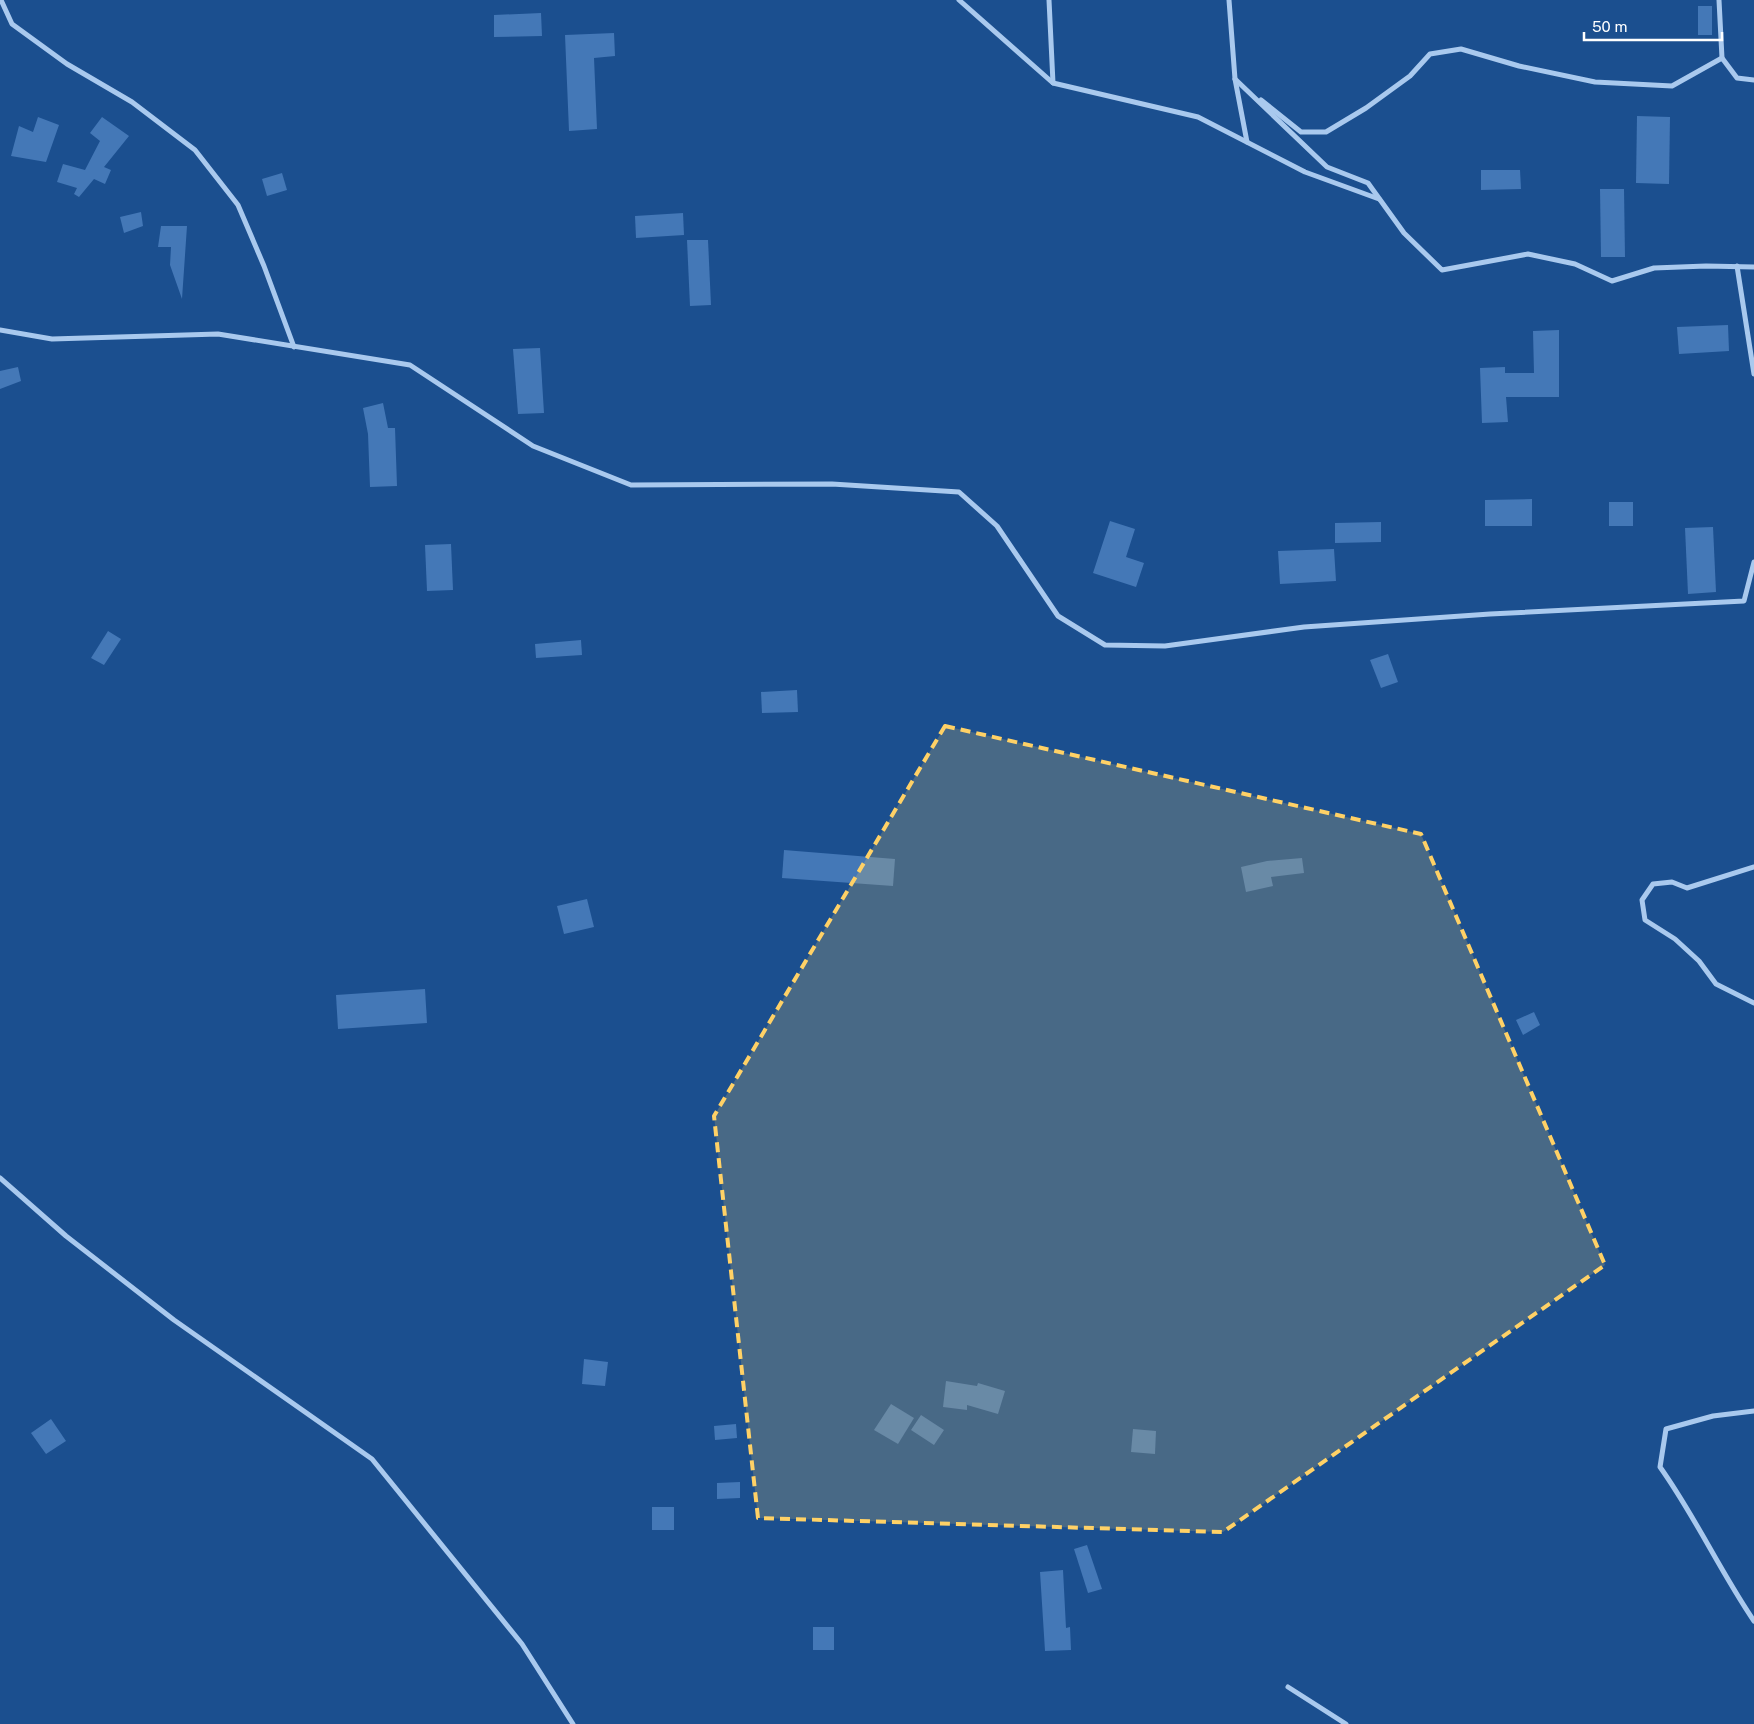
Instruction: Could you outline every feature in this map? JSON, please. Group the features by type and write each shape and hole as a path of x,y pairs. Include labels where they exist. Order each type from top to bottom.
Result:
{"street":[{"path":"1,0 12,24 67,64 132,102 195,150 238,205 264,266 294,347"},
{"path":"959,0 1053,83 1198,117 1312,174 1380,199"},
{"path":"1049,0 1053,83"},
{"path":"1229,0 1235,79 1247,142"},
{"path":"1719,0 1722,58 1737,78 1754,80"},
{"path":"1235,79 1301,132 1326,132 1366,108 1410,76 1430,54 1461,49 1519,66 1595,82 1672,86 1722,58"},
{"path":"1235,79 1327,167 1368,183 1404,233 1442,270 1528,254 1576,264 1612,281 1654,268 1754,267"},
{"path":"1737,266 1754,374"},
{"path":"0,330 52,339 218,334 410,365 533,446 631,485 832,484 959,492 996,526 1058,616 1105,645 1165,646 1304,627 1490,614 1744,602 1754,562"},
{"path":"1754,867 1720,880 1687,888 1672,882 1653,884 1642,900 1645,920 1681,944 1699,961 1716,984 1754,1003"},
{"path":"0,1178 66,1236 174,1320 372,1459 522,1644 573,1724"},
{"path":"1754,1411 1713,1416 1666,1429 1660,1467 1682,1497 1738,1597 1754,1621"},
{"path":"1288,1688 1346,1724"}],"highlighted area":[{"path":"945,726 1421,834 1605,1265 1223,1532 758,1518 714,1116"}],"building":[{"path":"1698,6 1712,6 1712,35 1698,35"},
{"path":"541,13 542,36 494,37 494,15"},
{"path":"614,33 615,56 594,58 597,129 569,131 565,35"},
{"path":"1637,116 1670,117 1669,184 1636,183"},
{"path":"38,117 59,125 46,162 11,156 19,126 33,132"},
{"path":"102,117 129,136 104,167 111,170 105,184 94,179 79,197 74,194 77,188 57,182 63,164 85,170 100,141 90,133"},
{"path":"1481,170 1520,170 1521,189 1481,190"},
{"path":"282,173 287,190 267,196 262,179"},
{"path":"1600,189 1624,189 1625,257 1601,257"},
{"path":"141,212 143,226 124,233 120,217"},
{"path":"683,213 684,235 636,238 635,216"},
{"path":"161,226 187,226 182,299 170,265 171,247 158,247"},
{"path":"687,240 708,240 711,305 690,306"},
{"path":"1728,325 1729,351 1679,354 1677,327"},
{"path":"1559,330 1559,397 1506,397 1508,422 1482,423 1480,368 1505,367 1505,373 1534,373 1533,331"},
{"path":"540,348 544,413 518,414 513,349"},
{"path":"18,367 21,381 0,389 0,371"},
{"path":"383,403 388,428 395,428 397,486 370,487 368,434 363,408"},
{"path":"1532,499 1532,526 1485,526 1485,500"},
{"path":"1609,502 1633,502 1633,526 1609,526"},
{"path":"1110,521 1135,529 1126,557 1144,563 1136,587 1093,573"},
{"path":"1381,522 1381,542 1335,543 1335,523"},
{"path":"1713,527 1716,592 1688,594 1685,528"},
{"path":"451,544 453,590 427,591 425,545"},
{"path":"1334,549 1336,581 1280,584 1278,551"},
{"path":"108,631 121,639 104,665 91,658"},
{"path":"581,640 582,655 536,658 535,644"},
{"path":"1388,654 1398,682 1381,688 1370,660"},
{"path":"797,690 798,712 762,713 761,692"},
{"path":"784,850 895,859 893,886 782,878"},
{"path":"1302,858 1304,873 1271,877 1273,886 1246,892 1241,867 1267,861"},
{"path":"587,899 594,927 564,934 557,906"},
{"path":"425,989 427,1023 338,1029 336,995"},
{"path":"1534,1012 1540,1025 1523,1035 1516,1020"},
{"path":"584,1359 608,1362 605,1386 582,1384"},
{"path":"946,1381 977,1386 978,1383 1005,1391 998,1414 967,1405 967,1410 943,1407"},
{"path":"891,1404 914,1418 898,1444 874,1430"},
{"path":"921,1415 944,1430 934,1445 911,1430"},
{"path":"51,1419 66,1441 46,1454 31,1433"},
{"path":"736,1424 737,1438 715,1440 714,1426"},
{"path":"1133,1429 1156,1431 1155,1454 1131,1452"},
{"path":"740,1482 740,1498 717,1499 717,1483"},
{"path":"652,1507 674,1507 674,1530 652,1530"},
{"path":"1087,1545 1102,1589 1088,1593 1074,1549"},
{"path":"1063,1570 1066,1628 1070,1627 1071,1650 1045,1651 1040,1572"},
{"path":"813,1627 834,1627 834,1650 813,1650"}]}
